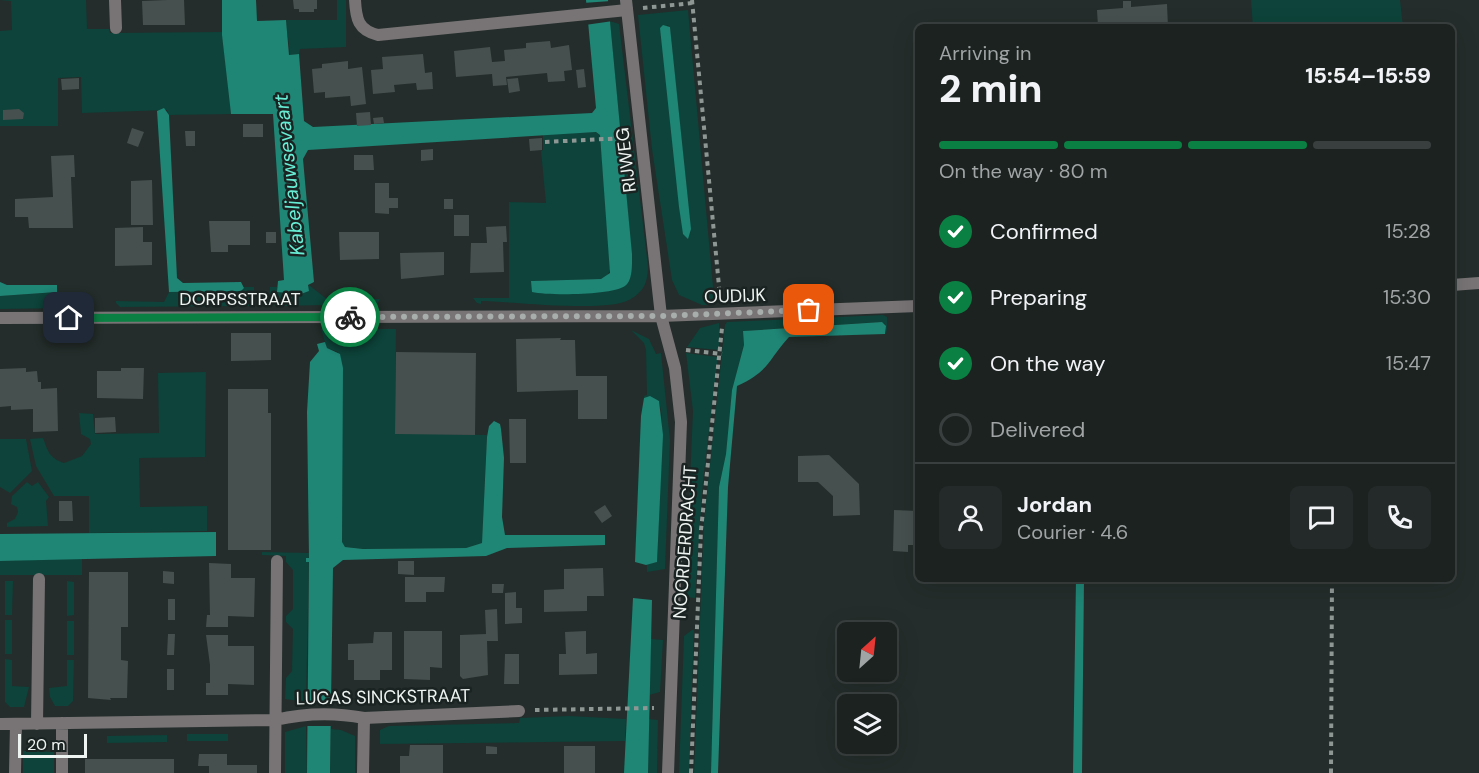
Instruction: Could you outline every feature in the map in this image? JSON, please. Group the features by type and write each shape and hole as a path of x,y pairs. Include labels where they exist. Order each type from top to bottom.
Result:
{"street":[{"path":"115,0 116,28"},
{"path":"355,0 356,17 360,26 368,33 378,35 612,10 627,5"},
{"name":"RIJWEG","path":"627,5 661,316"},
{"path":"1455,285 1479,283"},
{"name":"OUDIJK","path":"661,316 915,306"},
{"name":"DORPSSTRAAT","path":"0,318 661,316"},
{"name":"NOORDERDRACHT","path":"661,316 675,368 681,422 668,773"},
{"path":"275,773 277,561"},
{"path":"37,724 39,579"},
{"name":"LUCAS SINCKSTRAAT","path":"0,724 275,720 301,714 339,713 364,718 519,711"},
{"path":"363,773 364,718"},
{"path":"62,723 62,773"},
{"path":"15,773 16,724"}],"path":[{"path":"627,5 693,1 721,314"},
{"path":"545,142 622,138"},
{"name":"NOORDERDRACHT","path":"691,773 701,530 722,354 721,314"},
{"path":"1331,773 1332,582"},
{"path":"519,711 660,708"}],"shaded area":[{"path":"0,0 86,0 87,29 109,29 110,33 222,32 231,114 169,115 167,110 82,113 81,77 58,78 58,126 0,126 0,31 12,30 11,1"},
{"path":"337,0 346,0 346,47 300,49 299,54 290,55 286,20 337,20"},
{"path":"1251,0 1400,0 1403,24 1253,24"},
{"path":"688,10 714,298 711,305 702,305 679,295 672,280 652,149 638,15","holes":["667,25 670,27 691,237"]},
{"path":"610,21 619,24 648,266 644,286 629,300 600,306 481,301 481,304 477,303 473,298 509,298 509,202 546,203 541,151 543,150 543,134 596,132 600,135 611,267 607,277 601,279 532,281 625,286 632,262"},
{"path":"309,285 328,300 380,299 377,304 275,306 270,299 270,287 277,287 278,292 301,292"},
{"path":"243,287 254,287 254,298 250,306 120,307 116,303 116,301 164,302 169,292 241,291"},
{"path":"57,288 60,300 67,300 67,308 0,309 0,296 57,292"},
{"path":"883,315 887,317 887,334 885,324 881,322 743,331 744,345 732,390 726,454 719,487 711,773 694,773 704,521 725,325 727,322"},
{"path":"719,323 719,350 687,347 700,328"},
{"path":"321,329 396,329 395,433 487,435 482,543 466,548 363,549 345,547 342,543 338,352 327,348"},
{"path":"631,330 649,339 656,354 661,353 670,440 665,569 647,572 647,564 657,562 662,416 659,401 645,398 645,402 644,396 647,395 646,350 644,343"},
{"path":"686,353 718,357 703,481 695,598 685,597 693,411"},
{"path":"206,372 205,457 139,458 140,507 207,506 207,531 89,533 89,496 54,496 36,466 30,439 43,438 52,456 64,463 82,456 91,444 90,439 81,434 79,413 93,414 95,434 159,433 158,373"},
{"path":"0,439 26,439 32,471 10,493 0,487"},
{"path":"27,482 32,486 38,482 49,497 46,501 48,526 7,527 7,523 15,519 18,512 17,507 11,504 12,496"},
{"path":"262,552 309,553 309,559 306,559 309,562 306,702 285,699 286,678 292,671 293,629 286,622 286,616 293,609 293,570 286,562 286,556 262,555"},
{"path":"82,558 82,575 0,575 0,561"},
{"path":"5,581 13,581 12,615 5,615"},
{"path":"67,581 74,582 74,615 67,616"},
{"path":"5,620 12,620 12,654 5,654"},
{"path":"67,621 74,621 74,655 67,655"},
{"path":"694,630 689,773 679,773 684,636"},
{"path":"651,639 663,640 660,692 649,695"},
{"path":"5,659 12,660 12,686 29,687 24,707 10,707 5,702"},
{"path":"67,660 74,660 73,701 68,706 55,706 50,697 49,688 67,686"},
{"path":"569,716 626,719 625,741 380,744 380,730 389,726 519,723 520,718"},
{"path":"648,719 658,720 657,773 648,773"},
{"path":"306,726 307,773 285,773 285,732"},
{"path":"331,729 341,730 355,736 355,773 330,773"},
{"path":"187,734 228,734 228,741 187,741"},
{"path":"167,735 167,742 107,743 107,736"},
{"path":"23,751 54,752 54,773 23,773"}],"water":[{"name":"Kabeljauwsevaart","path":"222,0 256,0 257,21 286,20 289,55 299,54 304,121 313,127 592,113 596,108 586,0 608,0 632,254 628,284 618,289 595,293 532,292 531,281 601,279 610,273 600,135 596,132 308,150 303,159 314,282 308,285 309,291 301,294 277,292 278,281 284,280 273,114 231,114 222,35"},
{"path":"663,25 670,27 691,229 688,239 683,234 679,207 660,28"},
{"path":"164,108 169,115 177,278 183,283 241,282 244,288 241,291 169,292 157,111"},
{"path":"0,282 7,285 57,285 57,292 0,296"},
{"path":"882,322 886,326 885,334 789,337 763,370 737,386 728,487 718,773 711,773 719,487 726,454 732,390 744,345 743,331"},
{"path":"325,342 327,348 340,354 343,368 342,542 345,547 363,549 466,548 482,543 487,437 489,426 494,421 500,424 504,458 502,517 505,535 605,535 605,545 507,548 486,556 343,560 333,568 330,773 307,773 309,562 306,562 306,558 309,558 307,412 310,362 319,351 317,344"},
{"path":"650,396 659,401 663,435 657,562 646,565 635,562 641,416 644,398"},
{"path":"216,532 216,556 0,561 0,534"},
{"path":"1076,582 1084,582 1082,773 1073,773"},
{"path":"633,598 652,600 648,773 624,773"}],"pier":[{"path":"611,1 613,21 585,25 583,3"},
{"path":"303,702 335,702 334,726 303,726"}],"building":[{"path":"184,0 185,25 143,25 142,1"},
{"path":"293,0 317,0 317,9 314,9 314,12 299,12 299,9 294,9"},
{"path":"1123,1 1131,1 1131,7 1167,4 1168,24 1098,24 1097,10 1123,8"},
{"path":"550,41 551,48 569,45 572,70 564,71 565,81 548,82 547,73 506,77 507,85 493,86 492,74 456,77 454,51 490,47 492,62 505,61 504,50 526,48 526,43"},
{"path":"423,54 425,73 432,72 433,89 417,90 416,83 394,85 395,92 373,94 371,70 383,69 382,57"},
{"path":"348,61 348,69 362,67 366,104 351,106 350,96 325,98 325,92 314,93 312,69 322,68 322,64"},
{"path":"584,69 586,87 578,88 576,70"},
{"path":"79,78 79,89 62,90 61,79"},
{"path":"518,78 520,91 509,93 507,79"},
{"path":"19,109 24,113 23,119 3,120 3,110"},
{"path":"370,112 371,125 357,126 356,113"},
{"path":"383,117 384,123 374,124 373,118"},
{"path":"243,124 263,124 263,137 243,137"},
{"path":"132,128 144,132 138,147 127,143"},
{"path":"185,131 195,131 195,146 186,146"},
{"path":"542,138 542,150 530,151 529,139"},
{"path":"433,149 433,160 421,161 421,150"},
{"path":"74,155 75,177 71,177 73,228 29,228 28,217 15,217 15,199 53,197 51,156"},
{"path":"354,155 373,155 374,170 354,170"},
{"path":"152,180 153,225 131,225 131,181"},
{"path":"375,183 389,183 389,198 398,198 398,208 389,208 389,214 375,213"},
{"path":"444,199 453,199 453,209 444,209"},
{"path":"454,215 469,215 469,236 454,236"},
{"path":"209,221 250,221 250,245 228,245 228,252 211,252"},
{"path":"506,226 507,242 503,242 504,272 470,273 471,243 487,243 486,227"},
{"path":"143,227 143,242 152,242 152,265 115,266 115,228"},
{"path":"266,232 276,232 276,243 266,243"},
{"path":"339,232 379,232 379,259 340,260"},
{"path":"444,252 444,275 401,279 400,253"},
{"path":"231,333 271,333 271,360 231,361"},
{"path":"561,338 560,340 575,340 576,376 607,376 607,419 578,419 578,390 517,392 516,339"},
{"path":"396,352 476,353 475,435 395,434"},
{"path":"26,368 26,372 37,371 41,389 57,388 58,431 33,432 33,409 11,410 11,406 0,407 0,369"},
{"path":"121,368 144,368 143,399 97,398 97,371 121,371"},
{"path":"228,389 268,389 268,413 271,413 271,550 228,550"},
{"path":"115,417 116,432 95,433 95,418"},
{"path":"509,419 526,419 526,463 510,463"},
{"path":"829,455 859,484 860,515 833,516 833,496 818,482 798,482 798,456"},
{"path":"59,501 72,501 73,521 59,521"},
{"path":"605,505 612,516 602,523 594,512"},
{"path":"894,510 915,511 915,545 908,545 908,552 893,551"},
{"path":"398,561 414,561 414,575 398,574"},
{"path":"209,563 231,564 231,578 255,578 254,617 228,616 228,627 206,627 207,615 210,615"},
{"path":"603,568 604,596 587,596 587,611 544,612 544,590 564,589 564,569"},
{"path":"163,571 174,572 174,584 163,583"},
{"path":"89,572 128,572 128,627 121,627 121,660 128,661 127,698 110,698 111,700 88,698"},
{"path":"405,577 445,577 444,592 426,592 426,602 405,602"},
{"path":"492,584 504,584 503,593 492,593"},
{"path":"516,592 516,608 522,608 522,623 505,624 505,593"},
{"path":"168,599 175,599 175,620 168,620"},
{"path":"497,609 498,641 487,641 488,675 463,679 460,676 460,635 486,634 485,610"},
{"path":"404,631 442,631 442,668 430,667 430,680 404,679"},
{"path":"586,631 586,654 597,653 597,674 559,675 559,654 566,654 565,632"},
{"path":"374,632 392,632 392,670 380,670 380,680 354,680 354,660 348,660 348,644 373,643"},
{"path":"168,634 175,634 174,655 167,655"},
{"path":"206,635 228,635 228,646 254,646 254,685 228,684 228,695 206,695 206,683 210,683 210,665"},
{"path":"505,654 519,654 519,684 504,684"},
{"path":"167,669 174,669 174,690 167,690"},
{"path":"410,745 443,745 443,773 400,773 400,756 409,756"},
{"path":"486,746 497,747 497,754 486,754"},
{"path":"564,746 595,746 595,773 564,773"},
{"path":"199,754 227,754 227,765 257,765 257,773 209,773 209,766 198,766"},
{"path":"85,759 174,759 174,773 85,773"}],"way so far":[{"path":"350,317 661,316 809,310"}],"route":[{"path":"69,318 350,317"}]}
